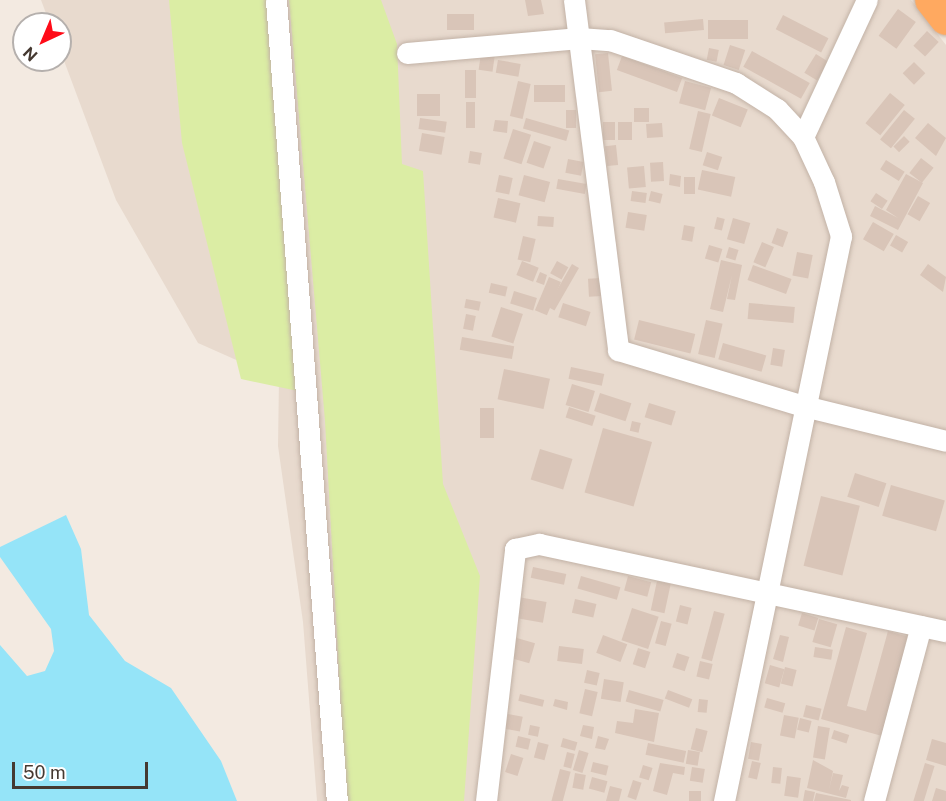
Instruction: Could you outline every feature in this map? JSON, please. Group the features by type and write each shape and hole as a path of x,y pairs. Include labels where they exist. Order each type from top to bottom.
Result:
{"highway":[{"path":"931,0 946,19"}],"street":[{"path":"276,0 337,801"},
{"path":"574,0 618,350 804,406 946,441"},
{"path":"803,137 867,0"},
{"path":"407,52 579,38 610,40 735,83 777,109 803,137 824,182 841,236 724,801"},
{"path":"486,801 515,549 539,544 946,631"},
{"path":"874,801 921,626"}],"shaded area":[{"path":"41,0 911,0 946,45 946,801 317,801 303,622 278,446 279,379 198,343 116,200 68,72 72,72 72,12 46,12"}],"green space":[{"path":"169,0 270,0 298,391 241,379 182,143"},
{"path":"289,0 381,0 397,44 402,164 423,171 443,484 480,576 464,801 346,801 325,421"}],"water":[{"path":"66,515 81,549 89,615 125,661 171,688 221,761 237,801 0,801 0,645 27,676 45,671 54,651 51,629 0,557 0,547"}],"building":[{"path":"525,0 541,0 544,14 528,16"},
{"path":"898,9 916,22 896,49 879,36"},
{"path":"447,14 474,14 474,30 447,30"},
{"path":"783,15 828,38 821,52 776,29"},
{"path":"703,19 704,30 665,33 664,22"},
{"path":"708,20 748,20 748,39 708,39"},
{"path":"927,31 939,42 925,57 913,46"},
{"path":"730,45 745,50 739,70 724,65"},
{"path":"709,48 719,50 717,62 707,60"},
{"path":"752,51 810,83 801,99 743,67"},
{"path":"481,53 495,55 492,72 479,70"},
{"path":"608,53 612,91 599,92 595,54"},
{"path":"816,54 829,62 817,81 804,73"},
{"path":"622,56 682,78 677,92 617,70"},
{"path":"498,60 521,64 518,77 496,73"},
{"path":"914,62 925,73 914,85 903,73"},
{"path":"465,70 476,70 476,98 465,98"},
{"path":"518,81 531,84 523,119 510,116"},
{"path":"685,81 711,88 705,110 679,103"},
{"path":"534,85 565,85 565,102 534,102"},
{"path":"890,93 905,105 880,135 865,123"},
{"path":"417,94 440,94 440,116 417,116"},
{"path":"719,98 748,110 741,127 712,116"},
{"path":"466,102 475,102 475,128 466,128"},
{"path":"634,108 649,108 649,122 634,122"},
{"path":"566,110 576,110 576,128 566,128"},
{"path":"904,110 915,119 891,148 880,140"},
{"path":"698,111 711,114 702,152 689,149"},
{"path":"420,118 447,122 445,133 418,129"},
{"path":"526,118 569,130 566,141 523,129"},
{"path":"495,120 508,121 507,133 493,131"},
{"path":"603,122 615,122 615,140 603,140"},
{"path":"618,122 632,122 632,140 618,140"},
{"path":"662,123 663,137 647,138 646,124"},
{"path":"928,123 946,138 936,156 915,138"},
{"path":"513,129 531,135 521,164 503,158"},
{"path":"422,133 445,137 442,155 419,151"},
{"path":"904,136 910,142 899,152 893,147"},
{"path":"534,141 551,147 544,169 527,163"},
{"path":"616,145 618,165 607,166 605,146"},
{"path":"470,151 482,153 480,165 468,163"},
{"path":"707,152 722,157 718,170 703,165"},
{"path":"921,158 934,168 922,183 909,173"},
{"path":"568,159 584,162 581,176 565,173"},
{"path":"886,160 905,172 899,181 880,169"},
{"path":"663,162 664,181 651,182 650,163"},
{"path":"644,166 646,187 629,188 627,167"},
{"path":"702,170 735,177 731,197 698,190"},
{"path":"670,174 681,176 680,187 669,185"},
{"path":"906,174 923,183 898,230 870,216 875,206 898,218 886,210"},
{"path":"499,175 513,178 509,195 495,192"},
{"path":"524,175 550,182 545,202 519,195"},
{"path":"684,177 695,177 695,194 684,194"},
{"path":"558,179 587,184 585,194 556,189"},
{"path":"632,191 647,193 645,203 631,201"},
{"path":"651,191 663,194 660,204 649,201"},
{"path":"876,193 888,201 882,209 870,201"},
{"path":"918,196 930,203 920,221 908,214"},
{"path":"498,198 520,203 516,223 494,217"},
{"path":"628,212 647,215 644,231 625,228"},
{"path":"538,216 554,217 553,227 537,226"},
{"path":"717,217 725,219 722,231 714,229"},
{"path":"733,218 750,223 744,244 727,239"},
{"path":"873,222 894,234 884,251 863,239"},
{"path":"684,225 695,227 692,242 681,240"},
{"path":"777,228 788,232 783,247 772,243"},
{"path":"896,235 908,242 902,252 890,245"},
{"path":"523,236 536,239 530,262 518,259"},
{"path":"762,242 774,247 765,267 753,262"},
{"path":"709,245 722,249 718,262 705,258"},
{"path":"729,247 739,250 735,260 726,258"},
{"path":"797,252 813,255 808,279 792,276"},
{"path":"721,260 742,265 735,300 727,299 732,275 723,312 710,309"},
{"path":"522,261 539,268 533,282 516,275"},
{"path":"557,261 568,267 562,280 550,273"},
{"path":"572,264 579,268 554,310 548,306"},
{"path":"928,264 946,277 943,292 920,275"},
{"path":"753,265 792,279 786,294 748,280"},
{"path":"540,272 547,275 544,285 536,282"},
{"path":"549,277 561,282 547,315 535,310"},
{"path":"601,278 602,296 589,297 588,279"},
{"path":"491,283 508,287 505,297 489,293"},
{"path":"514,291 537,298 533,310 510,303"},
{"path":"466,299 481,302 479,311 464,308"},
{"path":"563,303 591,312 586,326 558,317"},
{"path":"749,303 795,307 793,323 748,319"},
{"path":"501,307 523,314 513,344 491,336"},
{"path":"466,314 476,316 473,331 463,329"},
{"path":"639,320 695,334 690,353 634,339"},
{"path":"706,320 723,324 715,358 698,354"},
{"path":"462,337 514,346 512,359 460,350"},
{"path":"723,343 766,355 762,372 718,359"},
{"path":"773,348 785,350 782,367 770,365"},
{"path":"571,367 604,374 602,386 569,379"},
{"path":"504,369 550,379 544,409 498,399"},
{"path":"572,384 595,391 589,412 566,405"},
{"path":"600,393 631,403 626,421 594,411"},
{"path":"649,403 676,411 671,426 645,417"},
{"path":"569,407 596,416 592,426 566,417"},
{"path":"480,408 494,408 494,438 480,438"},
{"path":"632,421 641,423 639,433 630,431"},
{"path":"603,428 652,442 634,506 585,492"},
{"path":"540,449 573,459 563,490 531,480"},
{"path":"855,473 886,483 879,507 847,497"},
{"path":"891,485 945,500 936,531 882,516"},
{"path":"821,496 860,506 842,576 804,566"},
{"path":"533,567 566,574 564,585 531,578"},
{"path":"581,576 620,587 617,600 577,588"},
{"path":"628,576 651,582 647,597 624,590"},
{"path":"657,581 671,584 664,613 651,610"},
{"path":"518,597 547,602 543,623 514,618"},
{"path":"575,599 596,604 593,618 572,613"},
{"path":"680,605 692,608 688,624 676,621"},
{"path":"632,608 659,617 648,649 621,640"},
{"path":"714,611 725,614 712,661 701,658"},
{"path":"802,613 818,618 814,630 798,625"},
{"path":"819,619 837,624 831,647 812,642"},
{"path":"661,621 672,624 666,646 655,643"},
{"path":"846,627 867,633 847,706 866,711 888,631 909,637 882,736 821,719"},
{"path":"603,635 627,644 620,662 596,653"},
{"path":"780,635 789,637 783,662 773,659"},
{"path":"510,636 535,643 529,663 504,656"},
{"path":"559,646 584,649 582,664 557,661"},
{"path":"815,647 833,650 831,660 813,657"},
{"path":"638,648 650,652 645,668 633,664"},
{"path":"677,653 689,657 685,671 672,667"},
{"path":"700,661 713,664 709,680 696,677"},
{"path":"770,665 784,669 779,687 765,683"},
{"path":"785,667 797,670 793,686 781,683"},
{"path":"587,670 600,673 597,686 584,683"},
{"path":"604,679 624,682 621,702 601,699"},
{"path":"585,689 598,692 592,716 579,713"},
{"path":"629,690 664,700 660,711 626,702"},
{"path":"668,690 692,699 689,708 665,698"},
{"path":"520,694 544,700 543,707 518,701"},
{"path":"767,698 785,703 783,713 764,708"},
{"path":"555,699 568,702 567,710 553,706"},
{"path":"699,699 708,700 707,713 698,712"},
{"path":"806,705 822,709 819,721 803,717"},
{"path":"635,709 659,713 654,742 615,733 617,721 633,723"},
{"path":"508,714 523,717 520,732 505,729"},
{"path":"784,715 799,718 795,738 780,736"},
{"path":"800,718 812,721 809,733 797,730"},
{"path":"530,725 540,727 538,737 528,735"},
{"path":"583,725 594,727 592,739 580,736"},
{"path":"818,726 830,728 825,759 813,758"},
{"path":"696,728 708,731 702,752 691,749"},
{"path":"834,730 849,735 846,744 831,739"},
{"path":"518,736 531,739 528,750 516,747"},
{"path":"598,736 609,739 605,750 595,748"},
{"path":"563,738 577,742 575,751 561,747"},
{"path":"932,739 946,743 946,766 926,760"},
{"path":"538,742 549,745 544,760 534,757"},
{"path":"751,742 762,744 759,761 748,759"},
{"path":"648,743 686,751 684,763 646,755"},
{"path":"579,750 589,753 582,773 573,770"},
{"path":"688,750 700,752 698,766 686,764"},
{"path":"567,752 575,754 571,768 563,767"},
{"path":"511,754 523,758 517,776 505,772"},
{"path":"813,760 833,771 829,790 833,773 843,775 839,791 842,785 849,787 846,798 807,788"},
{"path":"752,761 761,763 757,780 748,778"},
{"path":"593,762 609,766 606,776 591,772"},
{"path":"660,763 685,767 684,775 673,773 667,795 653,791"},
{"path":"925,763 935,766 924,801 913,801"},
{"path":"643,765 653,768 649,780 639,777"},
{"path":"692,767 705,769 703,783 690,781"},
{"path":"773,767 782,768 780,784 771,783"},
{"path":"560,769 571,772 563,801 551,801"},
{"path":"575,773 586,775 583,790 572,788"},
{"path":"787,776 801,778 798,798 784,796"},
{"path":"592,777 607,781 604,793 589,789"},
{"path":"633,780 642,783 636,800 627,797"},
{"path":"610,786 622,789 619,801 606,801"},
{"path":"936,788 946,791 946,801 932,801"},
{"path":"805,790 815,792 813,801 803,801"},
{"path":"689,791 701,791 701,801 689,801"},
{"path":"816,793 851,800 851,801 814,801"}]}
